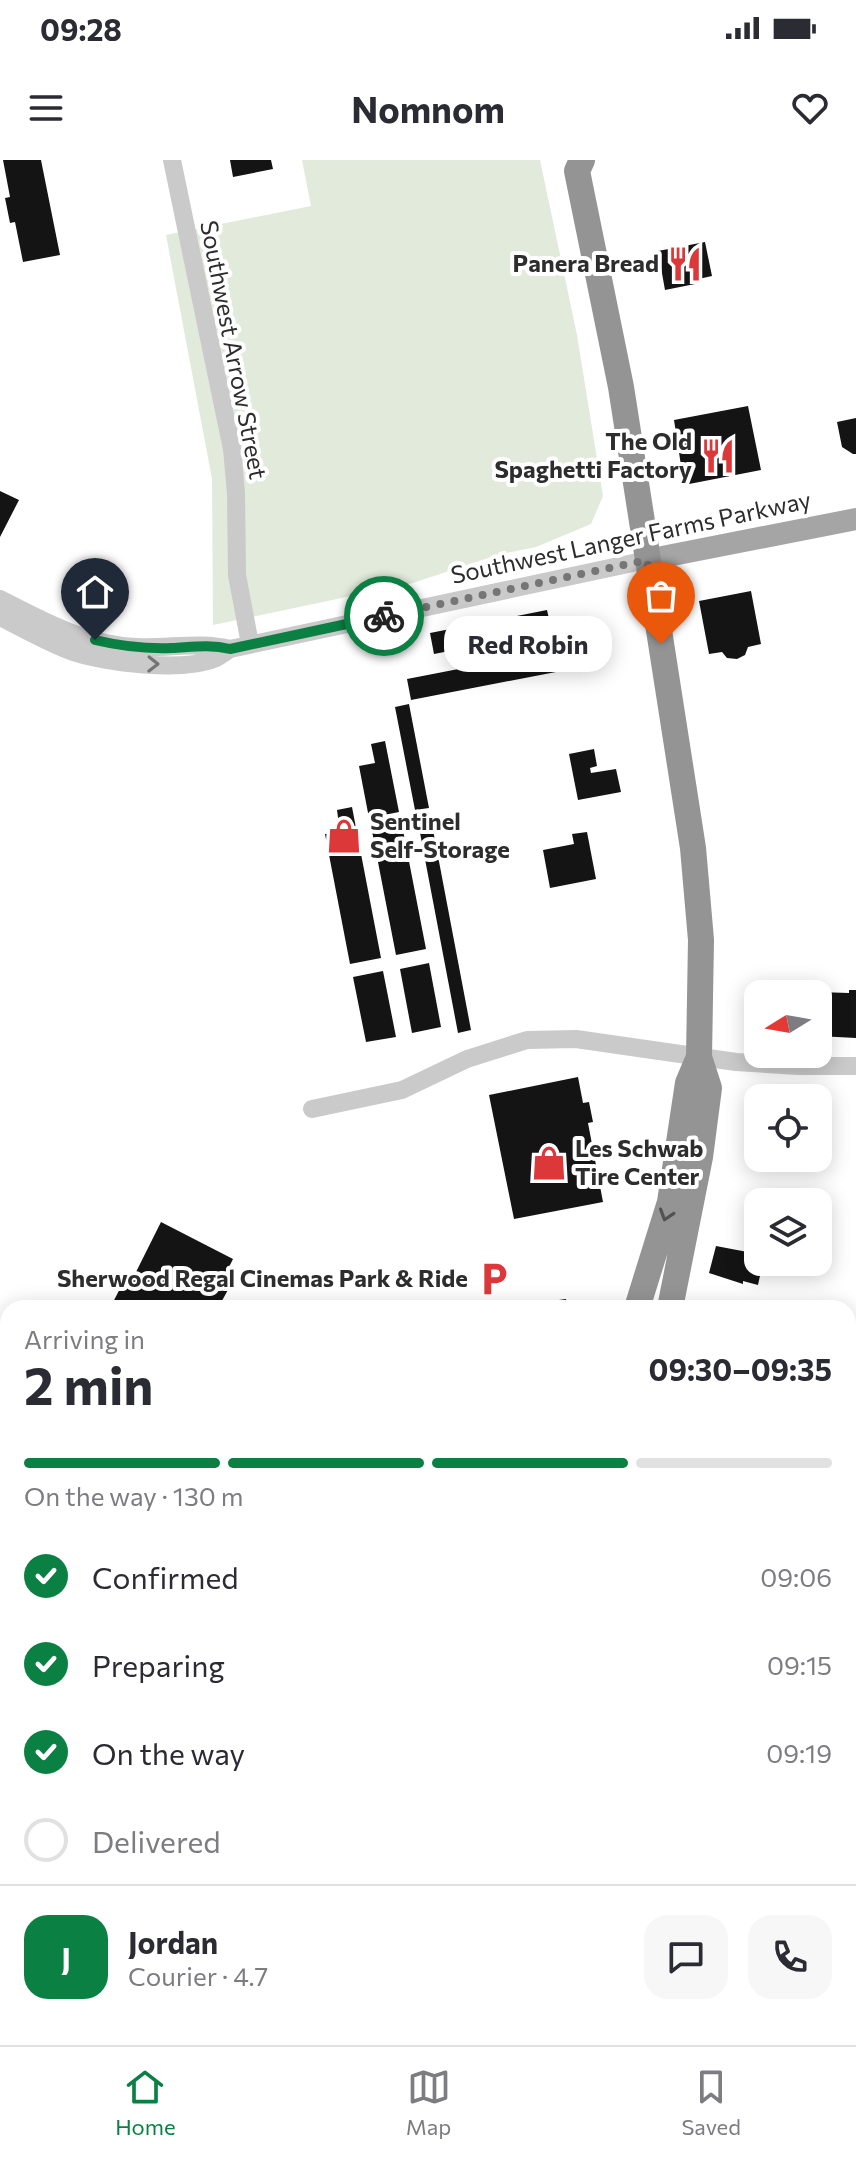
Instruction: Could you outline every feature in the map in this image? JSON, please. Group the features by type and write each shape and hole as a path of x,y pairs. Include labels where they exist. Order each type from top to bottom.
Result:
{"highway":[{"path":"573,164 615,358 695,860 701,940 699,1057 709,1088 700,1157 672,1300"},
{"path":"639,1300 670,1202 688,1083 699,1057"}],"main road":[{"name":"Southwest Langer Farms Parkway","path":"647,560 856,519"}],"street":[{"name":"Southwest Arrow Street","path":"172,160 232,449 237,575 250,644"},
{"name":"Southwest Langer Farms Parkway","path":"0,617 73,652 130,663 197,662 215,659 230,649 250,644 647,560"},
{"name":"Southwest Langer Farms Parkway","path":"0,599 72,634 113,644 170,648 212,644 230,649"},
{"path":"312,1109 402,1090 467,1059 527,1040 576,1039 699,1057 798,1066 856,1066"}],"green space":[{"path":"302,160 540,160 577,335 603,496 591,524 536,547 497,555 413,583 213,625 212,479 166,235 311,206"}],"building":[{"path":"3,160 41,160 60,255 23,262 15,222 10,223 5,198 10,197"},
{"path":"230,160 271,160 273,169 233,177"},
{"name":"Panera Bread","path":"705,242 712,276 694,280 695,284 665,290 658,251"},
{"name":"The Old Spaghetti Factory","path":"748,406 761,470 684,485 674,420"},
{"path":"856,418 856,454 853,454 842,447 837,422"},
{"path":"0,491 19,500 0,537"},
{"path":"751,591 761,644 748,647 745,655 737,659 727,658 722,652 709,654 699,601"},
{"path":"547,610 551,628 434,654 430,633"},
{"path":"577,642 581,663 560,667 561,671 411,700 407,679 557,650 556,646"},
{"path":"409,704 429,808 415,810 395,707"},
{"path":"385,741 399,812 369,818 359,766 375,763 371,744"},
{"path":"594,749 597,766 590,768 591,773 616,769 621,792 578,800 569,754"},
{"path":"352,807 381,958 350,964 325,834 340,832 337,810"},
{"path":"430,814 471,1030 458,1033 417,817"},
{"path":"401,820 426,949 396,955 371,826"},
{"path":"587,832 596,879 550,888 543,850 574,844 572,834"},
{"path":"429,963 441,1027 412,1033 400,969"},
{"path":"383,971 396,1037 366,1042 353,977"},
{"path":"849,990 856,990 856,1038 832,1037 832,992 849,993"},
{"name":"Les Schwab Tire Center","path":"578,1077 583,1103 589,1102 593,1122 588,1123 603,1202 514,1219 489,1095"},
{"path":"161,1222 233,1259 220,1285 229,1288 222,1300 114,1300 127,1275 133,1278"},
{"path":"716,1246 744,1251 744,1276 760,1276 758,1285 743,1281 743,1284 709,1273"}],"way so far":[{"path":"384,616 647,560 661,644"}],"place":[{"name":"Panera Bread","path":"685,264"},
{"name":"The Old Spaghetti Factory","path":"718,456"},
{"name":"Red Robin","path":"661,644"},
{"name":"Sentinel Self-Storage","path":"344,836"},
{"name":"Les Schwab Tire Center","path":"549,1163"},
{"name":"Sherwood Regal Cinemas Park & Ride","path":"494,1279"}],"route":[{"path":"95,640 131,647 170,648 212,644 230,649 384,616"}]}
